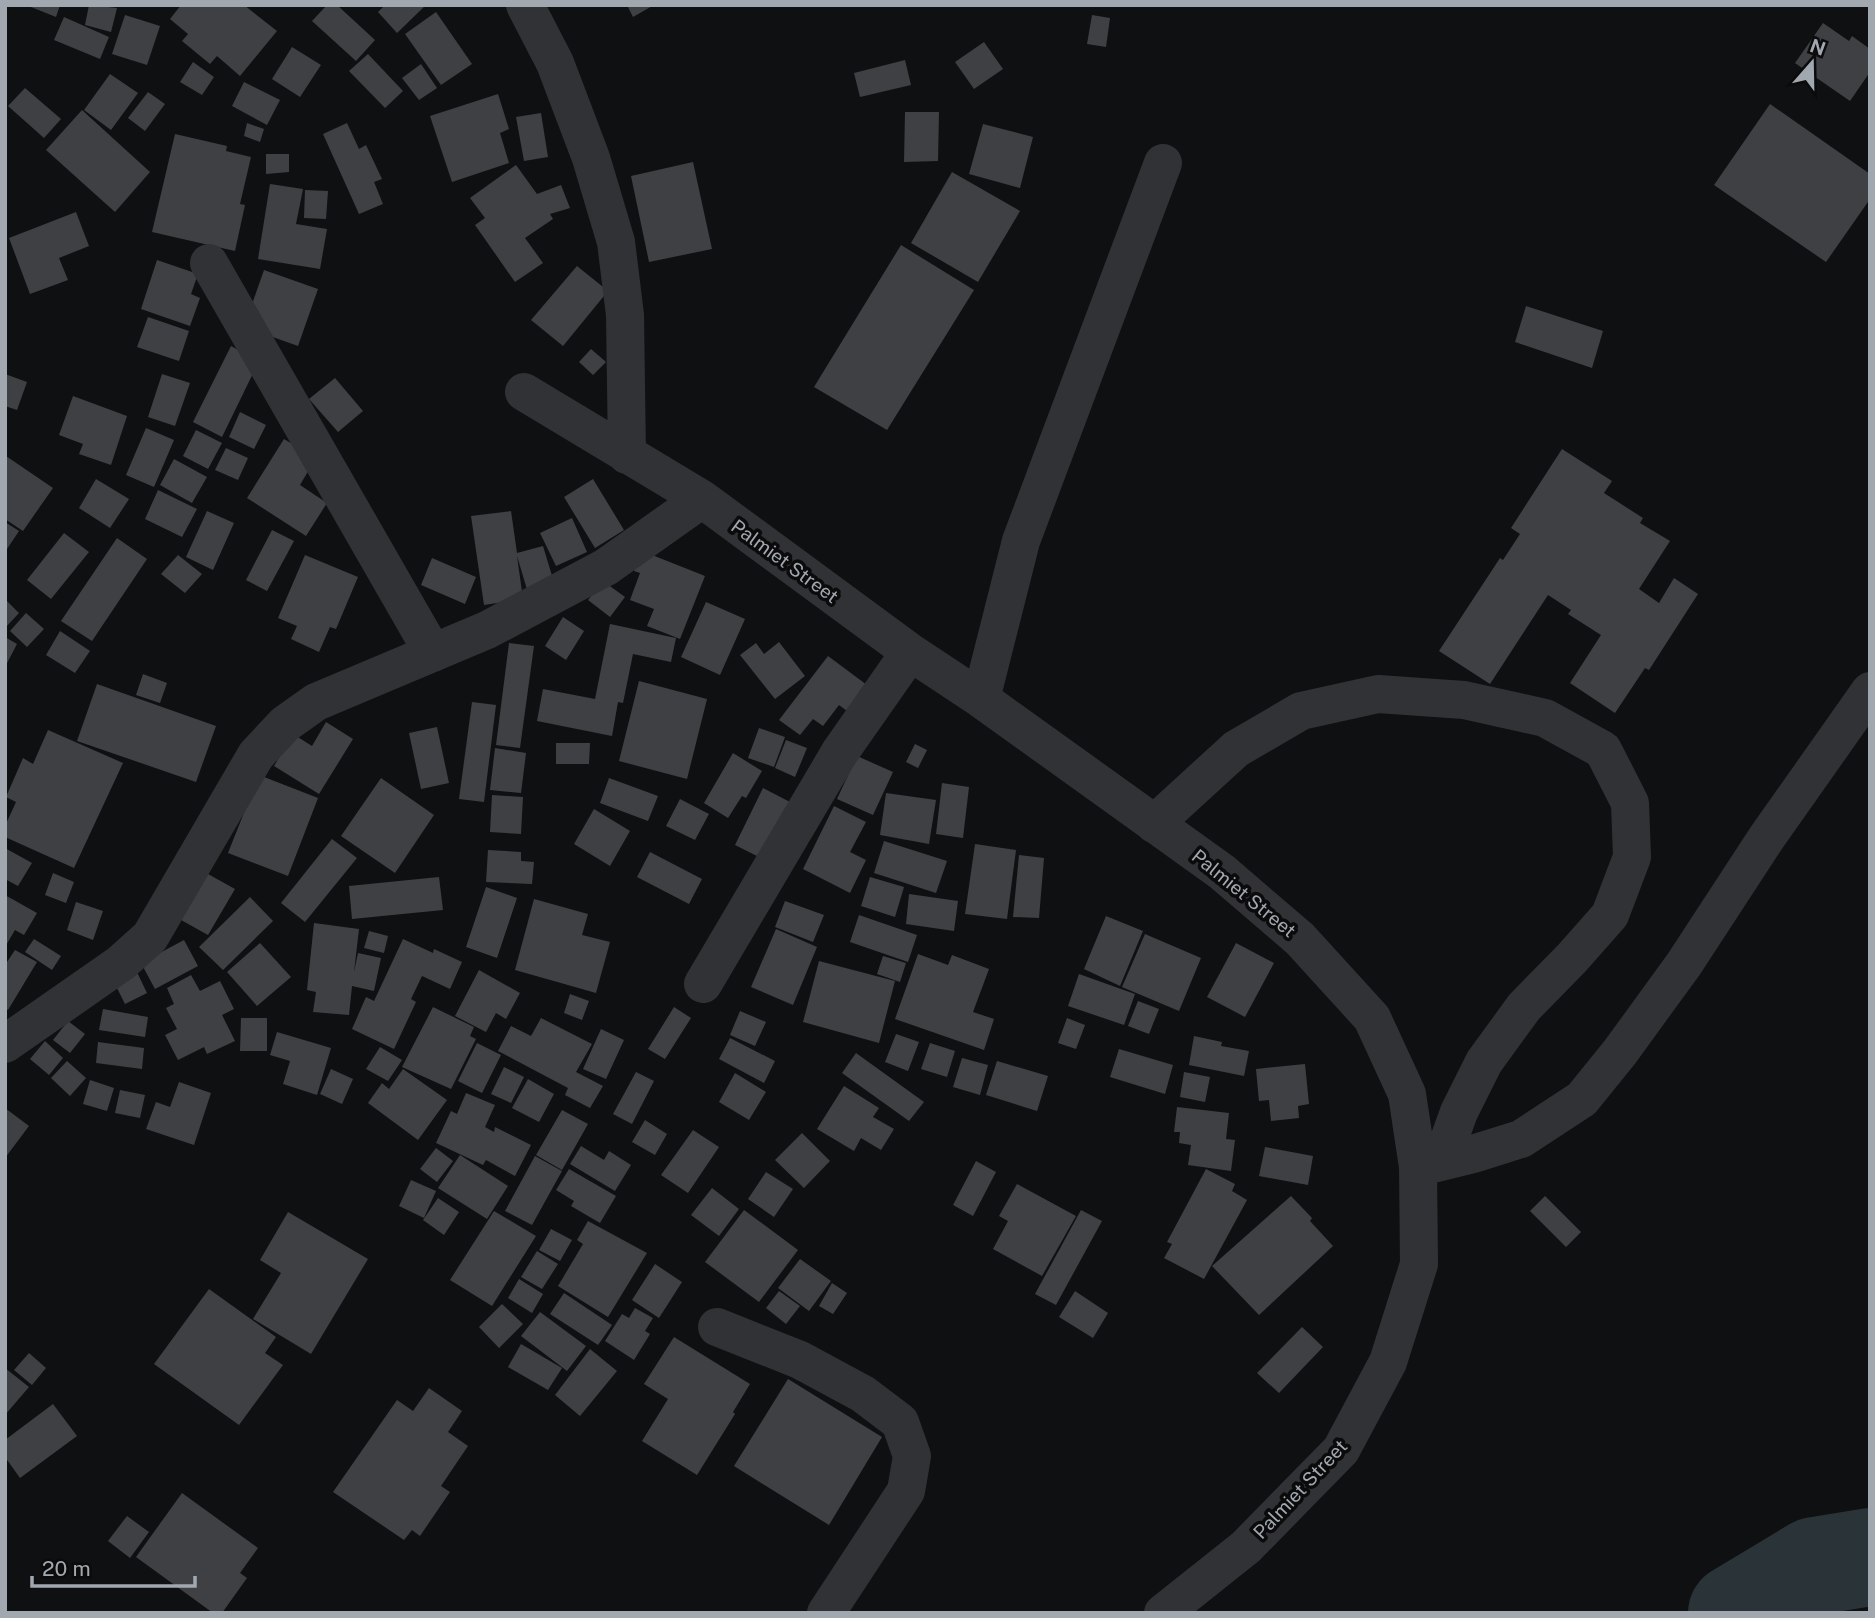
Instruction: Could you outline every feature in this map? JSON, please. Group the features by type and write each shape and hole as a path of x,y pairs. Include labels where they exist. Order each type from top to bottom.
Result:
{"street":[{"path":"525,5 555,63 591,158 616,242 625,315 627,455"},
{"path":"981,699 1021,541 1163,163"},
{"path":"209,263 433,653"},
{"name":"Palmiet Street","path":"524,392 702,499 910,652 981,699 1222,872 1300,939 1372,1018 1407,1094 1430,1164 1419,1264 1388,1362 1341,1450 1247,1547 1163,1613"},
{"path":"5,1044 121,963 150,937 256,755 285,724 316,702 487,630 606,567 702,499"},
{"path":"703,984 840,752 910,652"},
{"path":"1430,1164 1521,1139 1581,1099 1620,1052 1684,964 1766,837 1870,691"},
{"path":"1154,824 1236,749 1301,711 1378,694 1464,700 1545,718 1603,750 1630,803 1632,857 1610,915 1524,1007 1484,1062 1430,1164"},
{"path":"718,1327 800,1360 863,1394 900,1422 912,1456 906,1491 826,1613"}],"building":[{"path":"26,5 60,5 56,17"},
{"path":"89,5 117,8 111,32 85,25"},
{"path":"181,5 244,5 277,31 240,76 217,56 210,64 182,41 188,34 170,19"},
{"path":"327,5 337,5 375,40 356,61 312,21"},
{"path":"385,5 426,5 397,33 378,12"},
{"path":"627,5 654,5 633,17"},
{"path":"436,12 472,64 441,85 405,34"},
{"path":"125,15 160,26 147,65 112,54"},
{"path":"1092,15 1110,18 1106,47 1087,44"},
{"path":"64,17 109,37 100,59 54,40"},
{"path":"1823,23 1849,41 1852,36 1870,49 1870,72 1850,101 1795,63"},
{"path":"984,42 1003,69 974,89 955,62"},
{"path":"292,47 321,65 300,97 272,79"},
{"path":"368,54 403,91 385,108 349,71"},
{"path":"905,60 911,85 860,97 854,73"},
{"path":"193,62 214,77 202,95 180,82"},
{"path":"421,64 437,88 419,100 402,78"},
{"path":"110,74 138,93 111,130 84,110"},
{"path":"244,82 280,100 267,125 232,106"},
{"path":"25,88 61,119 44,138 8,106"},
{"path":"148,92 165,104 145,131 128,118"},
{"path":"498,94 509,129 500,133 509,163 452,182 430,116"},
{"path":"1770,104 1870,174 1870,199 1826,262 1714,185"},
{"path":"82,110 150,172 115,212 46,150"},
{"path":"905,112 939,112 938,161 904,162"},
{"path":"541,113 548,157 524,161 516,117"},
{"path":"247,123 264,129 260,142 244,136"},
{"path":"347,123 359,149 366,145 382,179 374,182 383,204 359,214 323,134"},
{"path":"983,124 1033,137 1020,188 969,174"},
{"path":"175,134 227,146 226,151 251,157 240,204 245,205 235,251 152,232"},
{"path":"266,154 289,154 289,172 266,174"},
{"path":"693,162 712,249 649,262 631,176"},
{"path":"516,165 537,194 561,185 570,208 550,214 553,219 525,238 543,263 515,282 475,225 485,218 470,198"},
{"path":"952,172 1020,211 978,282 911,243"},
{"path":"270,184 303,189 296,224 327,229 320,269 258,259"},
{"path":"305,190 328,191 326,219 304,218"},
{"path":"76,212 89,246 59,258 68,280 30,294 9,238"},
{"path":"901,245 974,290 887,430 814,387"},
{"path":"157,260 198,274 191,294 200,298 190,326 141,309"},
{"path":"577,266 608,291 563,346 531,320"},
{"path":"264,270 318,289 298,346 270,336 251,307"},
{"path":"1526,306 1603,331 1592,368 1515,342"},
{"path":"148,317 189,331 179,361 137,347"},
{"path":"231,346 259,361 222,437 193,422"},
{"path":"591,349 606,362 593,375 579,362"},
{"path":"5,374 27,382 17,410 5,406"},
{"path":"162,374 190,383 175,426 148,417"},
{"path":"335,378 363,411 338,432 309,399"},
{"path":"73,396 127,416 111,465 79,454 83,444 59,435"},
{"path":"240,412 266,425 254,449 229,437"},
{"path":"146,428 174,440 154,487 126,475"},
{"path":"196,430 222,443 208,469 183,456"},
{"path":"284,439 316,458 300,485 327,503 306,536 247,498"},
{"path":"226,448 248,458 238,480 215,470"},
{"path":"1562,449 1612,481 1604,493 1643,518 1640,523 1670,541 1639,589 1659,603 1674,578 1698,594 1649,670 1645,668 1615,713 1570,683 1601,635 1568,614 1571,610 1548,595 1490,684 1439,651 1500,558 1503,560 1520,534 1511,528"},
{"path":"6,456 53,488 23,531 5,519"},
{"path":"174,459 207,477 192,503 160,485"},
{"path":"96,479 129,499 110,528 79,508"},
{"path":"593,479 624,530 595,548 564,497"},
{"path":"158,490 197,509 182,537 145,519"},
{"path":"207,511 234,523 213,570 186,557"},
{"path":"511,511 517,553 543,546 556,589 529,596 517,556 523,599 484,605 471,516"},
{"path":"572,518 587,552 556,566 540,533"},
{"path":"5,522 19,531 5,552"},
{"path":"272,530 294,541 267,591 246,580"},
{"path":"64,533 89,552 51,599 27,580"},
{"path":"117,538 147,559 92,641 61,621"},
{"path":"642,551 705,576 680,639 647,626 654,609 630,600 640,573 634,571"},
{"path":"178,555 202,574 185,593 161,574"},
{"path":"305,555 358,577 336,629 330,627 319,652 291,639 297,626 278,618"},
{"path":"432,558 476,577 465,604 421,585"},
{"path":"603,581 625,597 610,617 588,600"},
{"path":"5,599 19,613 5,628"},
{"path":"706,602 745,619 720,675 681,657"},
{"path":"26,613 44,629 27,647 10,631"},
{"path":"563,617 584,631 566,660 545,646"},
{"path":"610,624 676,638 671,662 633,654 623,703 618,702 612,736 537,721 543,689 595,699"},
{"path":"60,631 90,651 75,673 46,655"},
{"path":"5,637 17,644 5,667"},
{"path":"779,642 805,676 775,699 740,655 756,643 764,654"},
{"path":"509,643 534,646 520,748 496,745"},
{"path":"828,656 871,688 851,714 839,705 823,726 813,719 800,735 779,720"},
{"path":"143,674 167,683 160,703 136,695"},
{"path":"639,681 707,699 687,779 619,761"},
{"path":"97,684 216,726 196,782 77,741"},
{"path":"472,702 496,705 484,802 459,799"},
{"path":"326,722 353,739 319,794 274,766 293,734 312,746"},
{"path":"437,727 449,783 421,789 409,733"},
{"path":"759,728 785,737 774,767 748,758"},
{"path":"48,730 123,763 74,868 5,837 5,826 16,802 6,797 23,758 33,764"},
{"path":"786,740 807,748 795,777 775,768"},
{"path":"556,743 590,743 589,764 556,764"},
{"path":"915,744 927,750 918,768 906,762"},
{"path":"495,748 526,753 521,793 490,790"},
{"path":"733,753 762,771 746,798 742,796 728,818 704,803"},
{"path":"857,756 893,772 873,815 837,799"},
{"path":"259,775 318,798 288,876 228,853"},
{"path":"381,778 434,815 395,873 341,836"},
{"path":"609,778 658,796 648,821 600,803"},
{"path":"942,783 969,787 963,838 936,834"},
{"path":"763,788 790,802 767,861 735,845"},
{"path":"886,793 936,800 929,844 880,835"},
{"path":"492,795 523,797 521,834 490,832"},
{"path":"680,799 709,814 695,840 666,826"},
{"path":"834,806 866,822 850,852 866,860 850,893 803,869"},
{"path":"594,809 630,831 610,866 574,844"},
{"path":"332,839 357,858 305,922 281,903"},
{"path":"884,841 947,861 936,893 874,873"},
{"path":"975,844 1016,850 1007,919 965,914"},
{"path":"5,848 32,863 18,886 5,879"},
{"path":"488,850 521,852 521,861 534,862 532,884 486,882"},
{"path":"650,852 702,879 689,904 637,877"},
{"path":"1019,855 1044,858 1039,918 1013,917"},
{"path":"53,873 74,882 66,903 45,895"},
{"path":"208,874 235,889 208,935 181,920"},
{"path":"439,877 443,910 352,919 349,886"},
{"path":"870,877 904,887 895,917 861,906"},
{"path":"486,887 517,898 497,958 466,947"},
{"path":"909,894 958,901 954,931 906,924"},
{"path":"5,895 37,913 24,935 15,930 5,947"},
{"path":"250,897 273,921 223,970 199,947"},
{"path":"534,899 588,914 582,935 610,942 596,993 515,970"},
{"path":"785,901 824,915 813,942 775,927"},
{"path":"76,902 103,911 93,940 67,930"},
{"path":"859,915 917,935 908,962 850,942"},
{"path":"1106,916 1143,931 1120,986 1084,969"},
{"path":"314,923 359,929 354,972 358,953 381,958 374,991 352,986 349,1015 313,1012 316,992 307,990"},
{"path":"776,929 817,947 793,1005 751,987"},
{"path":"369,931 388,936 384,953 364,948"},
{"path":"1145,934 1201,958 1179,1011 1122,987"},
{"path":"34,939 61,956 52,970 25,952"},
{"path":"403,939 433,953 434,949 462,962 450,989 422,976 411,999 416,1002 394,1049 352,1029 366,997 374,1001"},
{"path":"184,940 198,966 155,989 141,963"},
{"path":"260,943 291,977 257,1006 227,972"},
{"path":"1236,943 1274,963 1245,1017 1207,997"},
{"path":"15,950 37,962 8,1010 5,1008 5,965"},
{"path":"918,954 948,965 952,955 989,969 973,1012 994,1019 984,1050 895,1019"},
{"path":"883,956 906,963 900,982 877,974"},
{"path":"819,961 895,981 879,1043 803,1022"},
{"path":"135,968 147,993 125,1004 112,978"},
{"path":"479,970 520,993 506,1019 496,1013 486,1032 455,1016"},
{"path":"1079,974 1135,994 1124,1025 1068,1006"},
{"path":"191,975 200,991 220,981 234,1009 222,1015 235,1041 207,1054 204,1047 178,1060 165,1035 177,1029 166,1008 174,1004 167,988"},
{"path":"570,994 589,1001 582,1020 564,1013"},
{"path":"1138,1001 1159,1009 1149,1034 1128,1026"},
{"path":"433,1007 474,1027 470,1036 476,1039 451,1089 402,1067"},
{"path":"674,1007 691,1018 665,1059 648,1049"},
{"path":"103,1009 148,1017 145,1037 99,1030"},
{"path":"740,1011 766,1022 755,1046 730,1035"},
{"path":"241,1018 267,1018 267,1051 240,1051"},
{"path":"541,1018 592,1044 576,1072 603,1086 590,1108 565,1095 568,1088 498,1051 511,1026 531,1036"},
{"path":"1067,1018 1085,1025 1076,1049 1058,1043"},
{"path":"68,1021 85,1034 70,1053 53,1040"},
{"path":"601,1029 624,1040 606,1079 583,1069"},
{"path":"277,1032 331,1048 317,1095 283,1084 290,1061 270,1055"},
{"path":"896,1034 919,1042 908,1071 885,1062"},
{"path":"1194,1036 1222,1042 1221,1046 1249,1051 1244,1076 1189,1065"},
{"path":"730,1038 775,1061 764,1083 719,1059"},
{"path":"45,1041 63,1058 49,1075 30,1059"},
{"path":"98,1042 144,1048 142,1069 96,1063"},
{"path":"477,1043 501,1055 482,1093 458,1081"},
{"path":"930,1043 955,1051 947,1077 921,1069"},
{"path":"380,1047 402,1060 388,1081 366,1069"},
{"path":"1119,1049 1173,1065 1165,1094 1110,1077"},
{"path":"856,1053 924,1102 909,1121 842,1073"},
{"path":"962,1058 988,1065 980,1095 953,1087"},
{"path":"67,1061 86,1078 70,1096 51,1078"},
{"path":"997,1061 1048,1076 1037,1111 986,1095"},
{"path":"1305,1064 1309,1104 1298,1106 1299,1118 1271,1121 1269,1100 1259,1101 1256,1069"},
{"path":"504,1067 524,1077 511,1103 491,1094"},
{"path":"331,1069 353,1079 342,1104 320,1094"},
{"path":"403,1069 447,1100 418,1140 368,1103 382,1083 389,1089"},
{"path":"636,1072 654,1081 632,1124 613,1114"},
{"path":"1184,1072 1210,1077 1205,1102 1180,1097"},
{"path":"735,1073 766,1092 749,1120 719,1102"},
{"path":"528,1079 554,1094 539,1122 512,1108"},
{"path":"90,1080 114,1088 107,1111 83,1104"},
{"path":"179,1082 211,1093 194,1145 146,1129 156,1102 170,1107"},
{"path":"844,1086 879,1108 873,1117 894,1129 881,1150 861,1138 854,1151 817,1129"},
{"path":"120,1090 145,1095 140,1118 115,1113"},
{"path":"466,1093 495,1105 485,1127 494,1132 495,1127 531,1145 515,1176 486,1160 483,1165 436,1143 451,1111 457,1114"},
{"path":"1177,1107 1229,1113 1226,1139 1235,1140 1231,1171 1188,1165 1191,1145 1179,1143 1180,1132 1174,1132"},
{"path":"5,1108 29,1126 5,1158"},
{"path":"562,1110 588,1124 562,1170 536,1155"},
{"path":"645,1120 667,1134 655,1155 632,1142"},
{"path":"693,1130 719,1147 688,1193 661,1175"},
{"path":"802,1133 830,1161 804,1188 775,1160"},
{"path":"581,1146 604,1160 609,1151 631,1165 615,1191 570,1164"},
{"path":"1265,1147 1313,1156 1308,1185 1259,1176"},
{"path":"436,1148 453,1161 437,1182 420,1169"},
{"path":"460,1155 508,1186 487,1219 438,1188"},
{"path":"535,1156 562,1171 532,1225 505,1211"},
{"path":"976,1161 996,1172 973,1216 953,1205"},
{"path":"569,1169 616,1196 600,1223 571,1206 574,1201 556,1190"},
{"path":"1206,1169 1235,1184 1232,1191 1247,1200 1204,1279 1164,1258 1172,1244 1167,1242"},
{"path":"766,1172 793,1189 774,1217 748,1199"},
{"path":"411,1180 436,1191 424,1218 399,1206"},
{"path":"1017,1184 1076,1216 1042,1276 993,1249 1008,1221 999,1216"},
{"path":"712,1188 739,1209 719,1236 691,1215"},
{"path":"1291,1196 1333,1246 1259,1315 1212,1266"},
{"path":"1545,1196 1581,1232 1566,1247 1530,1211"},
{"path":"438,1198 459,1212 444,1235 423,1220"},
{"path":"744,1210 798,1250 759,1302 705,1262"},
{"path":"1081,1210 1102,1221 1056,1305 1035,1294"},
{"path":"494,1211 536,1236 492,1306 450,1280"},
{"path":"288,1212 368,1259 311,1354 253,1319 281,1273 260,1260"},
{"path":"588,1221 647,1253 608,1317 558,1286 583,1244 577,1240"},
{"path":"551,1229 572,1240 560,1261 539,1250"},
{"path":"537,1251 558,1264 542,1289 521,1277"},
{"path":"800,1259 831,1281 809,1311 778,1288"},
{"path":"655,1264 682,1282 659,1318 632,1300"},
{"path":"519,1279 543,1294 532,1313 508,1298"},
{"path":"832,1283 847,1293 833,1314 819,1306"},
{"path":"209,1289 276,1337 265,1353 283,1365 239,1425 154,1364"},
{"path":"779,1291 800,1306 786,1324 766,1308"},
{"path":"1075,1291 1108,1313 1093,1338 1059,1317"},
{"path":"564,1293 612,1325 598,1345 550,1314"},
{"path":"502,1304 523,1324 499,1348 479,1327"},
{"path":"635,1308 653,1318 645,1331 650,1334 634,1360 605,1341 622,1314 629,1318"},
{"path":"540,1312 586,1346 567,1371 521,1336"},
{"path":"1302,1327 1323,1347 1279,1393 1257,1373"},
{"path":"674,1337 750,1384 733,1412 735,1414 697,1475 642,1441 668,1399 644,1384"},
{"path":"521,1344 562,1368 548,1390 508,1367"},
{"path":"590,1349 617,1371 580,1416 555,1395"},
{"path":"29,1353 46,1368 32,1385 14,1370"},
{"path":"5,1368 29,1387 5,1415"},
{"path":"788,1379 882,1437 829,1525 734,1466"},
{"path":"429,1388 462,1411 448,1432 468,1446 441,1486 450,1492 420,1536 412,1530 404,1540 333,1492 397,1400 413,1411"},
{"path":"53,1404 77,1436 20,1478 5,1457 5,1440"},
{"path":"182,1493 258,1548 240,1573 247,1578 222,1613 213,1613 136,1557"},
{"path":"127,1516 149,1532 130,1558 108,1541"}],"waterway":[{"path":"1737,1613 1815,1566 1870,1557"}]}
